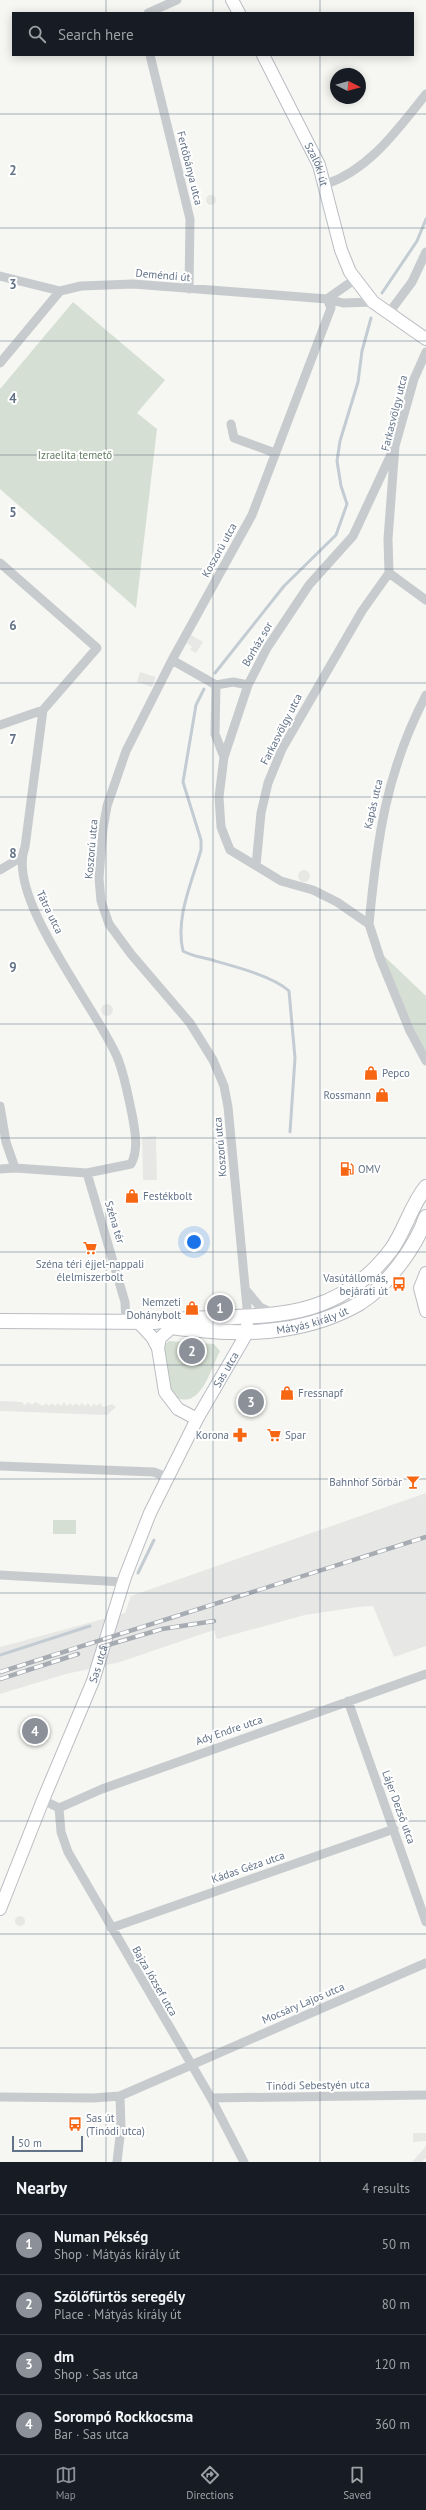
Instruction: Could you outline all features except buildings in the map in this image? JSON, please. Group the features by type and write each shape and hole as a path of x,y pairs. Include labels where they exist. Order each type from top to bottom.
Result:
{"main road":[{"path":"232,0 238,12"},
{"name":"Szalóki út","path":"264,56 308,141 326,184 341,250 357,283 373,302 388,314 426,339"},
{"name":"Mátyás király út","path":"0,1321 154,1322 176,1319 248,1318 280,1315 304,1310 349,1292 372,1272 392,1250 426,1187"},
{"name":"Mátyás király út","path":"154,1322 172,1327 247,1333 271,1331 315,1322 361,1302 406,1256 426,1220"},
{"path":"426,1273 420,1288 426,1311"},
{"name":"Sas utca","path":"0,1909 43,1800 93,1681 123,1582 166,1477 197,1419 247,1333 248,1318"},
{"path":"132,1322 152,1337 158,1348 165,1392 178,1409 197,1419"},
{"path":"158,1348 160,1338 172,1327"}],"street":[{"path":"150,12 177,0"},
{"name":"Fertőbánya utca","path":"150,56 190,218 189,288"},
{"path":"326,184 343,179 363,166 426,94"},
{"path":"388,314 412,282 426,252"},
{"name":"Deméndi út","path":"0,276 60,291 81,286 134,284 189,288 329,303 373,302"},
{"path":"343,302 354,299 357,283"},
{"path":"329,303 357,283"},
{"path":"0,363 60,291"},
{"name":"Koszorú utca","path":"248,1318 232,1150 224,1086 213,1060 190,1023 131,954 109,924 101,901 100,856 107,806 126,751 172,660 252,515 329,303"},
{"name":"Farkasvölgy utca","path":"256,866 261,812 268,783 282,748 362,611 389,573 388,540 395,446 414,379 426,352"},
{"path":"231,424 234,438 275,453"},
{"name":"Borház sor","path":"256,866 230,850 221,827 218,797 224,757 248,685 267,648 309,585 354,536 395,446"},
{"path":"0,725 43,710 97,648 1,566"},
{"path":"389,573 426,600"},
{"path":"172,660 216,684 232,682 248,685"},
{"path":"216,684 215,734 224,757"},
{"name":"Kapás utca","path":"369,924 382,812 393,772 410,726 426,695"},
{"name":"Tátra utca","path":"43,710 25,847 20,858 26,891 43,926 118,1058 134,1123 136,1154 131,1164 87,1172"},
{"path":"0,870 20,858"},
{"path":"256,866 281,881 313,890 337,902 369,924 380,958 410,1031 426,1062"},
{"path":"0,1106 6,1142 15,1168"},
{"path":"0,1169 15,1168 87,1172"},
{"name":"Széna tér","path":"87,1172 132,1322"},
{"path":"246,1290 260,1307 280,1315"},
{"path":"0,1466 154,1472 166,1477"},
{"path":"0,1575 123,1582"},
{"name":"Ady Endre utca","path":"59,1808 102,1789 426,1674"},
{"name":"Lájer Dezső utca","path":"348,1701 426,1922"},
{"path":"43,1800 59,1808"},
{"name":"Bajza József utca","path":"59,1808 61,1832 68,1852 190,2065 211,2098 244,2162"},
{"name":"Kádas Géza utca","path":"111,1928 394,1829"},
{"name":"Mocsáry Lajos utca","path":"190,2065 426,1963"},
{"path":"0,2097 93,2098 120,2096 190,2065"},
{"name":"Tinódi Sebestyén utca","path":"211,2098 426,2095"},
{"path":"117,2162 121,2128 120,2096"}],"shaded area":[{"path":"209,195 213,195 215,196 215,204 209,205 206,202 206,198"},
{"path":"191,635 203,642 196,653 190,650 192,647 187,643"},
{"path":"140,672 156,677 152,687 137,682"},
{"path":"304,870 308,872 310,876 308,880 304,882 300,880 298,876 300,872"},
{"path":"109,1004 112,1005 112,1015 105,1016 102,1015 101,1008 102,1005"},
{"path":"156,1136 157,1180 143,1180 142,1137"},
{"path":"0,1401 22,1402 25,1405 28,1402 32,1405 35,1402 43,1406 46,1403 49,1406 52,1403 55,1406 58,1403 61,1406 64,1402 67,1406 70,1403 73,1406 76,1403 79,1406 82,1403 85,1406 88,1403 91,1407 94,1403 96,1406 100,1403 103,1407 112,1404 116,1407 107,1415 0,1411"},
{"path":"426,1493 426,1646 394,1657 373,1606 358,1607 305,1615 217,1639 214,1630 120,1662 66,1674 0,1694 0,1647 125,1613 131,1596"},
{"path":"18,1916 22,1916 24,1917 24,1925 18,1926 15,1923 15,1919"},
{"path":"413,2133 426,2133 426,2141 413,2142"},
{"path":"426,2146 426,2158 422,2162 412,2162"}],"green space":[{"name":"Izraelita temető","path":"73,302 165,380 137,413 157,429 136,608 0,489 0,389"},
{"path":"383,955 426,996 426,1056 424,1053"},
{"path":"169,1341 214,1344 220,1351 202,1389 195,1396 188,1399 179,1399 169,1393 164,1345"},
{"path":"53,1520 76,1520 76,1534 53,1534"}],"waterway":[{"path":"382,293 417,241 426,219"},
{"path":"215,673 284,586 336,535 347,504 341,486 337,461 340,441 358,382 362,351 371,318"},
{"path":"204,689 196,705 183,782 201,840 201,850 189,887 183,913 181,926 183,951 195,956 255,973 274,981 289,991 295,1058 290,1132"},
{"path":"138,1573 154,1540"},
{"path":"0,1655 90,1626"}],"railway":[{"path":"0,1672 426,1537"},
{"path":"101,1647 162,1629 214,1621"},
{"path":"0,1679 78,1654"}],"place":[{"name":"Pepco","path":"371,1073"},
{"name":"Rossmann","path":"382,1095"},
{"name":"OMV","path":"347,1169"},
{"name":"Festékbolt","path":"132,1196"},
{"name":"Széna téri éjjel-nappali élelmiszerbolt","path":"90,1248"},
{"name":"Vasútállomás, bejárati út","path":"399,1284"},
{"name":"Nemzeti Dohánybolt","path":"192,1308"},
{"name":"Numan Pékség","path":"220,1308"},
{"name":"Szőlőfürtös seregély","path":"192,1351"},
{"name":"Fressnapf","path":"287,1393"},
{"name":"dm","path":"251,1402"},
{"name":"Korona","path":"240,1435"},
{"name":"Spar","path":"274,1435"},
{"name":"Bahnhof Sörbár","path":"413,1482"},
{"name":"Sorompó Rockkocsma","path":"35,1731"},
{"name":"Sas út (Tinódi utca)","path":"75,2124"}]}
